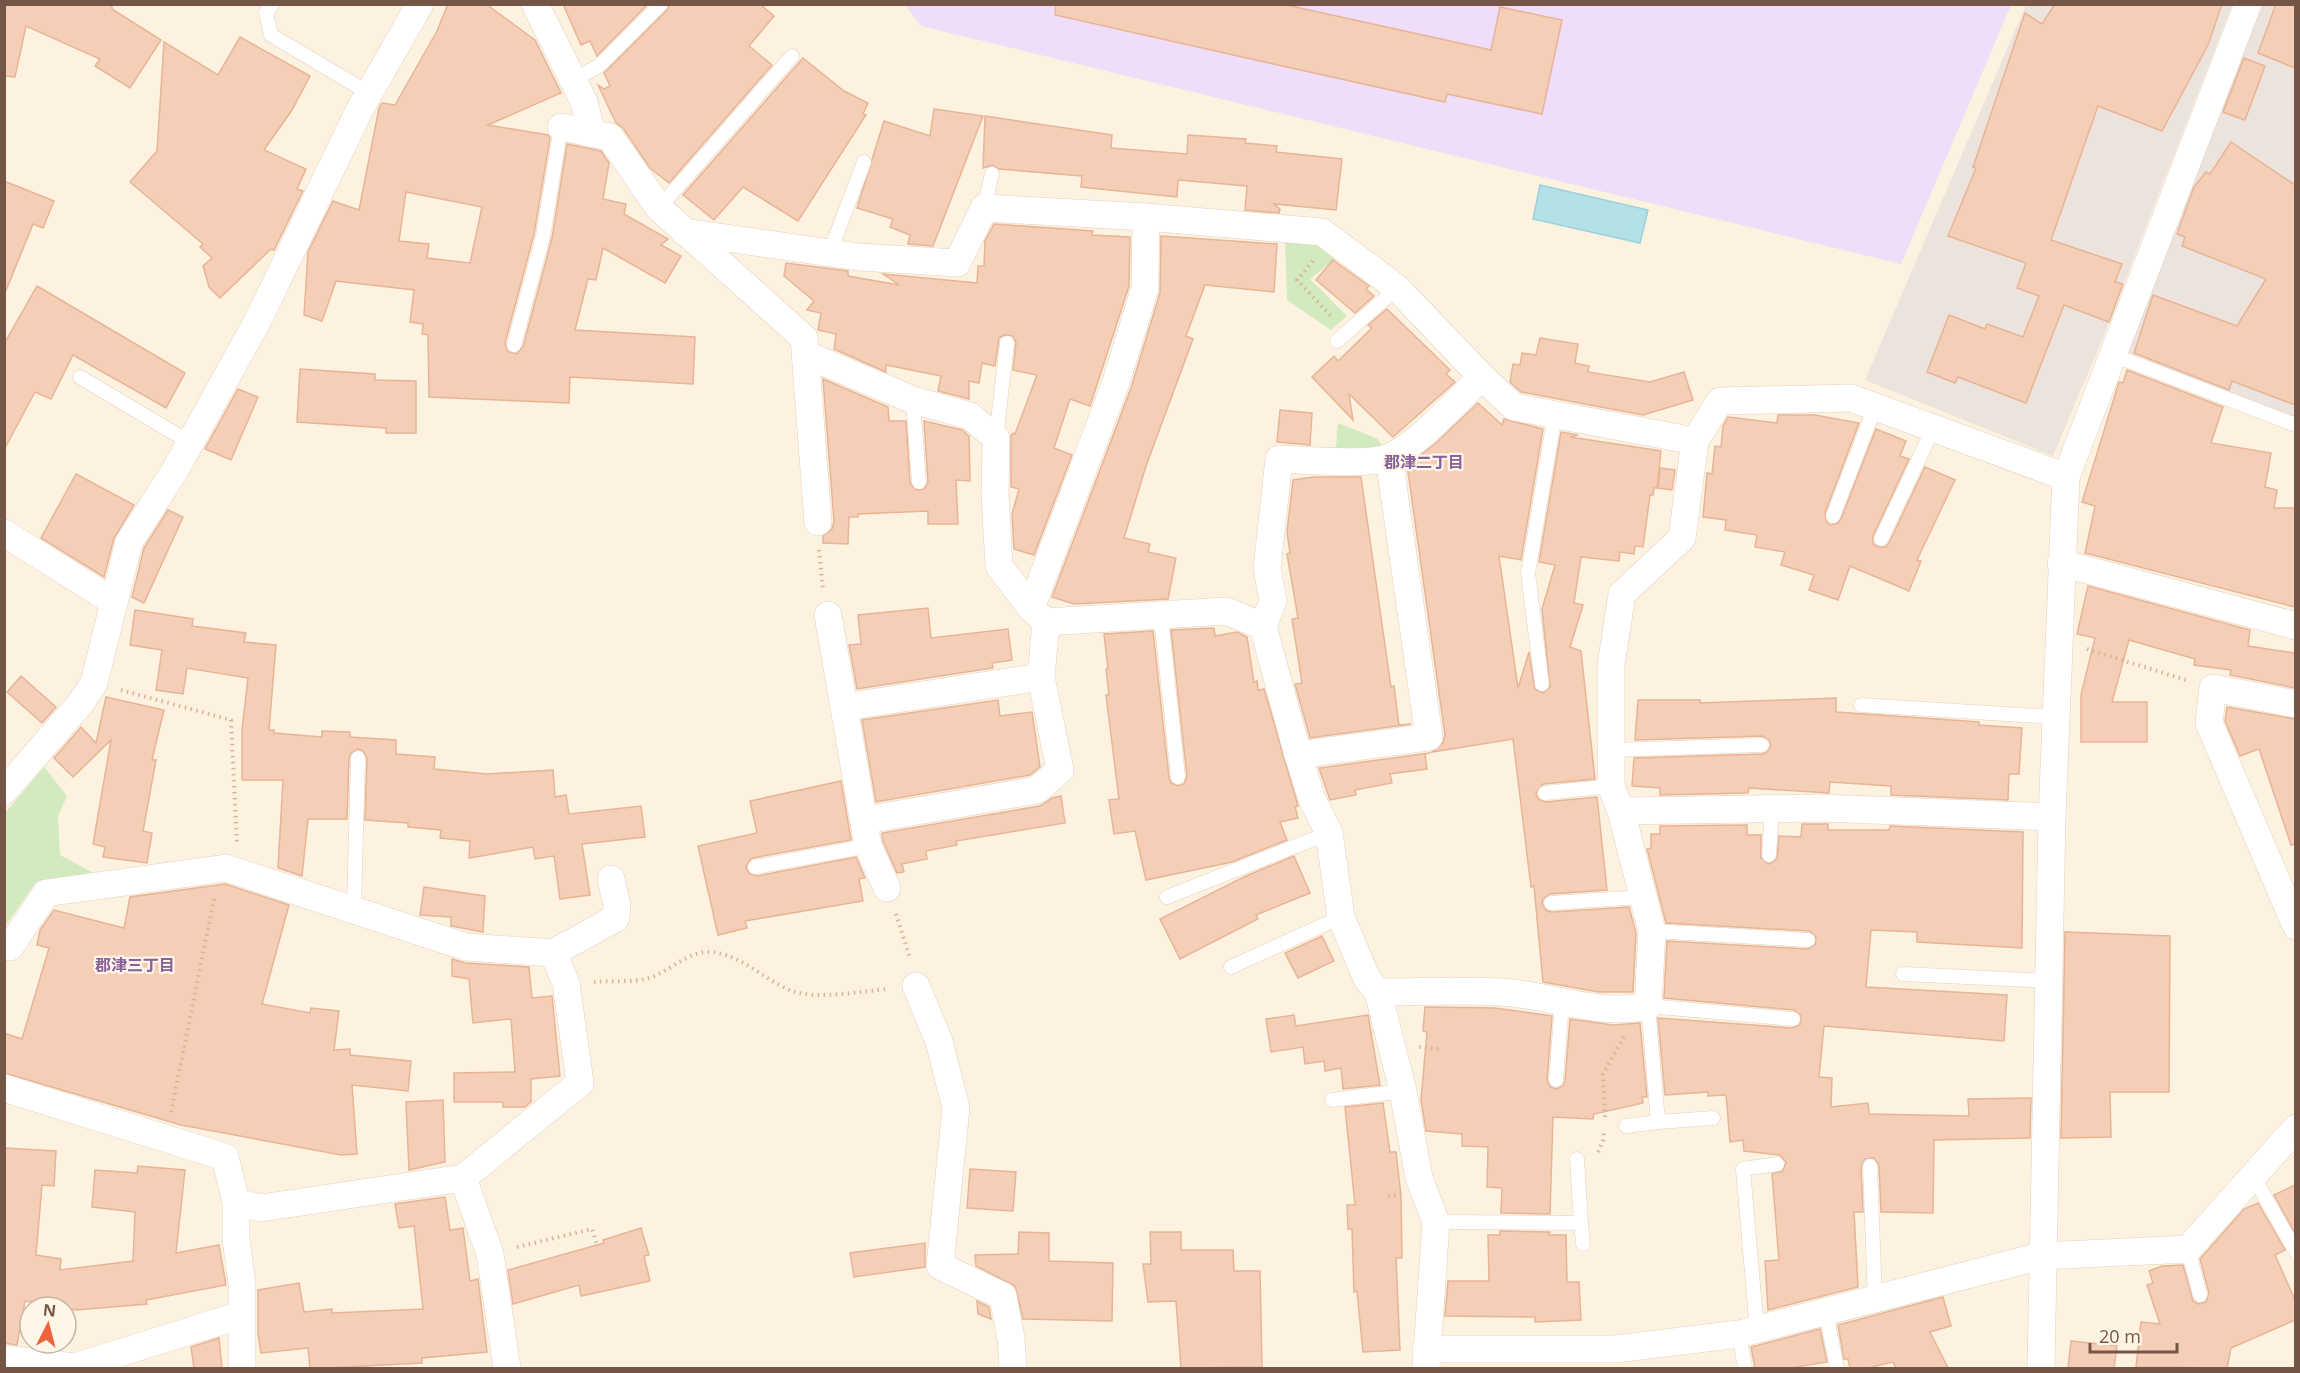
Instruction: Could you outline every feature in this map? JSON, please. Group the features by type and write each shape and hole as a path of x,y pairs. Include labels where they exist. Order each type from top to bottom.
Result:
{"street":[{"path":"535,4 584,102 592,133"},
{"path":"2041,1368 2041,1256 2052,817 2066,477 2248,4"},
{"path":"4,790 80,704 94,683 129,542 174,472 257,322 369,93 419,5"},
{"path":"561,127 610,137 659,208 804,338 818,522"},
{"path":"684,232 859,257 957,263 984,208 1146,216 1322,232 1397,288 1514,407 1695,441"},
{"path":"867,833 1037,790 1060,770 1041,677 1039,615 1145,288 1146,216"},
{"path":"807,355 913,400 970,416 996,438 995,495 999,566 1039,615 1161,617 1226,611 1263,626"},
{"path":"1482,377 1418,437 1389,458 1330,462 1279,459 1267,568 1273,601 1263,626 1312,799 1329,833 1341,918 1367,979 1378,992 1402,1091 1419,1178 1436,1222 1426,1358 1616,1349 1748,1332 2041,1256 2188,1249 2295,1128"},
{"path":"1378,992 1512,993 1562,1003 1627,1011 1648,1006 1652,931 1621,811 1611,786 1611,665 1622,594 1682,538 1695,441 1720,401 1851,399 2066,477"},
{"path":"1298,755 1429,737 1389,458"},
{"path":"4,533 114,602"},
{"path":"2061,563 2295,626"},
{"path":"828,615 867,833 887,888"},
{"path":"844,707 1041,677"},
{"path":"2295,705 2213,688 2209,723 2295,926"},
{"path":"1621,811 1821,808 2052,817"},
{"path":"6,953 46,893 229,869 466,947 553,953 616,918 611,879"},
{"path":"236,1202 261,1208 463,1178 580,1083 567,983 553,953"},
{"path":"915,986 939,1041 956,1108 940,1266 1003,1296 1011,1339 1013,1368"},
{"path":"4,1088 225,1157 236,1202 242,1284 242,1368"},
{"path":"463,1178 490,1254 507,1368"},
{"path":"15,1363 75,1367 241,1315"}],"lane":[{"path":"272,4 266,13 271,35 369,93"},
{"path":"574,80 600,65 661,4"},
{"path":"659,208 792,56"},
{"path":"514,345 543,236 561,127"},
{"path":"830,252 864,162"},
{"path":"984,208 992,174"},
{"path":"1342,336 1397,288"},
{"path":"996,438 1007,343"},
{"path":"2114,355 2295,425"},
{"path":"80,378 189,442"},
{"path":"913,400 919,482"},
{"path":"1833,516 1875,407"},
{"path":"1542,684 1528,573 1556,414"},
{"path":"1881,539 1933,429"},
{"path":"1161,617 1178,777"},
{"path":"1862,705 2055,717"},
{"path":"1612,750 1762,745"},
{"path":"354,909 358,758"},
{"path":"1545,793 1611,786"},
{"path":"1769,855 1772,808"},
{"path":"755,867 867,833"},
{"path":"1167,897 1329,833"},
{"path":"1551,903 1642,897"},
{"path":"1231,967 1341,918"},
{"path":"1652,931 1808,940"},
{"path":"1903,974 2048,981"},
{"path":"1556,1080 1562,1003"},
{"path":"1658,1122 1648,1006 1792,1019"},
{"path":"1332,1100 1402,1091"},
{"path":"1626,1126 1713,1118"},
{"path":"1578,1163 1583,1244"},
{"path":"1745,1368 1748,1332 1743,1169 1777,1164"},
{"path":"1870,1166 1875,1300"},
{"path":"2252,1174 2295,1252"},
{"path":"1436,1222 1581,1223"},
{"path":"2188,1249 2200,1295"},
{"path":"1826,1313 1837,1368"}],"path":[{"path":"1331,239 1297,280 1342,336"},
{"path":"818,522 821,575 828,615"},
{"path":"2058,640 2213,688"},
{"path":"94,683 231,720 229,869 166,1138"},
{"path":"567,983 648,978 707,951 745,964 777,985 795,992 834,993 915,986 909,956 887,888"},
{"path":"1578,1163 1593,1160 1603,1142 1605,1121 1603,1074 1617,1045 1648,1006"},
{"path":"490,1254 592,1229 597,1245"}],"shaded area":[{"path":"905,5 2011,5 1901,264 921,26"},
{"path":"2026,5 2232,5 2102,340 2053,456 1865,380"},
{"path":"2262,5 2295,5 2295,421 2124,350"}],"green space":[{"path":"1285,240 1314,243 1335,259 1310,279 1347,316 1331,330 1287,300"},
{"path":"1338,423 1378,439 1385,453 1335,458"},
{"path":"44,767 67,796 58,816 60,855 99,876 37,881 5,926 5,813"}],"water":[{"path":"1540,185 1648,210 1640,243 1533,219"}],"building":[{"path":"4,4 112,4 112,9 161,40 130,88 95,66 100,59 26,26 15,77 4,76"},
{"path":"448,4 486,4 535,40 561,93 488,125 548,135 550,138 534,234 505,343 507,351 516,354 523,347 552,238 567,144 601,151 609,163 603,199 626,204 624,214 668,239 661,245 681,256 665,283 603,248 596,280 588,279 575,330 695,337 693,384 570,377 569,403 429,397 428,335 422,334 423,324 410,322 414,290 336,281 322,321 304,315 308,252 333,201 359,210 379,108 382,103 395,105 437,31","holes":["406,192 482,207 470,263 427,258 429,244 399,241"]},
{"path":"563,4 648,4 597,56 590,41 581,45"},
{"path":"670,4 760,4 774,16 749,46 772,65 669,183 650,168 623,128 616,123 598,85 604,89 610,86 604,73 667,10"},
{"path":"1056,4 1282,4 1491,50 1500,7 1562,20 1542,114 1447,94 1445,102 1055,15"},
{"path":"2055,4 2222,4 2208,45 2162,131 2098,106 2051,240 2122,264 2115,282 2123,284 2109,322 2064,305 2026,403 1958,377 1955,383 1927,372 1949,315 1985,329 1987,324 2023,337 2039,296 2017,288 2026,263 1948,236 1976,168 1973,167 2025,13 2042,24"},
{"path":"2276,4 2295,4 2295,68 2258,53"},
{"path":"240,37 310,76 292,110 264,150 306,169 297,189 303,191 274,250 271,249 220,298 209,287 203,266 212,258 200,247 203,244 130,182 157,151 164,42 218,75"},
{"path":"803,58 844,91 868,103 863,114 866,115 798,221 743,187 714,220 683,195"},
{"path":"2244,58 2265,66 2245,120 2223,112"},
{"path":"934,109 983,116 933,246 908,244 910,235 890,227 893,219 857,208 884,121 930,136"},
{"path":"985,116 1112,135 1111,148 1187,154 1188,135 1246,139 1245,143 1277,146 1276,152 1342,159 1336,210 1274,204 1280,209 1279,213 1245,210 1247,186 1178,180 1177,197 1081,187 1082,176 999,169 993,165 983,168"},
{"path":"2231,142 2295,185 2295,405 2232,381 2229,390 2134,353 2153,295 2237,326 2266,279 2182,246 2185,237 2177,234 2194,187 2206,172 2210,174"},
{"path":"4,181 54,201 43,228 33,224 5,293"},
{"path":"994,224 1093,231 1092,235 1130,237 1129,286 1090,406 1070,399 1054,448 1072,455 1034,555 1014,549 1012,514 1019,489 1011,487 1011,436 1015,434 1037,375 1013,370 1016,343 1013,336 1004,335 999,338 995,366 982,363 979,383 969,381 969,399 938,391 941,376 886,365 886,372 834,349 836,334 818,330 821,313 807,310 814,301 784,276 786,263 848,271 848,276 899,285 883,274 977,283 978,266 984,266 985,241"},
{"path":"1161,236 1277,244 1274,292 1205,285 1186,336 1193,339 1146,466 1124,538 1150,544 1148,552 1176,558 1168,599 1074,604 1052,597 1131,388 1160,293"},
{"path":"1333,260 1369,286 1366,289 1374,296 1355,313 1316,280"},
{"path":"37,286 185,373 166,408 73,355 51,399 35,392 4,450 4,344"},
{"path":"1387,309 1450,370 1446,374 1455,382 1393,437 1349,394 1353,420 1312,377 1334,356 1338,361 1372,328 1368,325"},
{"path":"1540,338 1578,344 1575,363 1589,366 1588,372 1650,382 1684,372 1693,400 1643,415 1521,392 1510,382 1513,364 1520,365 1522,353 1536,355"},
{"path":"300,369 375,374 375,380 416,381 416,433 386,433 386,428 297,422"},
{"path":"2127,370 2223,407 2211,443 2271,453 2265,487 2277,490 2274,508 2295,508 2295,607 2085,553 2095,506 2082,502 2119,382 2123,383"},
{"path":"823,379 888,407 889,421 906,421 910,483 916,490 924,489 928,482 924,421 962,430 969,436 970,481 956,480 958,524 928,524 928,511 858,514 858,517 849,517 848,544 823,543 823,536 832,529 834,521"},
{"path":"238,389 258,397 231,460 205,449"},
{"path":"1478,403 1502,425 1504,419 1543,429 1521,560 1499,556 1518,688 1529,652 1535,689 1543,693 1550,687 1542,609 1555,565 1539,562 1561,432 1578,435 1570,437 1661,451 1657,488 1654,488 1653,495 1650,495 1643,547 1635,546 1634,554 1620,552 1619,561 1581,557 1574,603 1583,605 1570,647 1581,651 1595,779 1543,784 1536,793 1538,799 1545,802 1597,797 1607,890 1550,894 1543,899 1542,904 1547,911 1552,912 1629,907 1636,933 1633,992 1599,992 1543,982 1534,886 1531,887 1513,739 1432,752 1443,743 1445,735 1407,465 1436,443"},
{"path":"1280,410 1312,413 1310,445 1277,442"},
{"path":"1778,415 1815,415 1859,423 1825,513 1826,521 1830,525 1838,523 1841,519 1876,429 1906,441 1900,456 1909,459 1873,536 1873,544 1878,547 1886,547 1889,543 1925,467 1955,480 1917,560 1921,561 1909,591 1850,566 1838,600 1809,590 1814,575 1781,565 1785,552 1755,547 1757,535 1725,530 1726,520 1703,517 1707,473 1712,474 1715,446 1721,447 1723,426 1728,417 1777,423"},
{"path":"1660,468 1675,470 1672,490 1658,488"},
{"path":"76,474 134,505 114,538 104,577 41,538"},
{"path":"1313,477 1361,477 1391,687 1394,686 1399,725 1411,724 1310,738 1295,684 1302,683 1292,619 1298,618 1287,554 1290,553 1287,532 1293,480"},
{"path":"168,510 183,517 144,603 132,597 144,548"},
{"path":"2088,586 2250,630 2248,646 2295,653 2295,688 2230,675 2231,670 2194,665 2195,659 2129,640 2112,702 2147,702 2147,742 2081,742 2081,695 2095,638 2077,634"},
{"path":"928,608 931,638 1008,629 1012,660 992,663 993,668 857,689 849,645 861,644 858,615"},
{"path":"135,610 193,619 192,626 246,633 244,642 276,645 269,730 274,730 274,733 322,737 322,731 350,732 350,737 396,740 396,754 435,757 434,769 487,774 553,770 555,797 566,795 569,814 641,806 645,837 582,844 590,895 560,899 554,856 535,859 533,847 469,858 470,841 440,838 441,830 408,827 408,823 365,820 367,758 363,751 358,749 351,753 349,758 347,819 308,819 302,876 278,868 283,780 242,780 242,730 248,678 187,668 183,694 156,690 162,650 130,645"},
{"path":"1214,628 1215,636 1237,632 1247,637 1254,682 1257,681 1258,690 1264,689 1298,806 1295,807 1298,818 1280,822 1287,840 1232,862 1146,880 1135,831 1114,834 1109,800 1119,799 1106,695 1109,695 1104,634 1153,631 1169,778 1171,783 1178,786 1184,784 1187,776 1171,630"},
{"path":"21,676 56,707 42,723 7,692"},
{"path":"106,697 164,710 152,760 156,760 143,831 152,833 147,863 103,857 105,847 93,844 111,740 73,777 54,758 81,727 96,743"},
{"path":"1836,698 1836,712 1979,722 1979,725 2022,728 2019,774 2009,774 2008,800 1891,795 1891,786 1830,782 1829,793 1749,788 1748,793 1660,795 1660,788 1632,786 1634,758 1762,754 1767,752 1771,745 1769,740 1762,736 1635,740 1638,700 1700,700 1700,703"},
{"path":"998,700 1000,716 1032,712 1040,767 1030,775 876,802 862,720"},
{"path":"2227,707 2295,719 2295,844 2291,845 2259,749 2240,756 2225,721"},
{"path":"1430,753 1425,754 1427,769 1390,774 1392,783 1355,790 1356,795 1330,800 1319,768"},
{"path":"841,781 851,840 753,858 746,868 749,873 757,876 856,857 865,878 859,879 863,901 745,921 747,928 718,935 698,846 757,833 750,801"},
{"path":"1061,796 1065,823 956,841 957,845 926,851 927,859 902,864 904,872 897,873 883,841 882,833 1040,806 1052,798"},
{"path":"1802,824 1828,824 1828,830 1889,830 1890,826 2023,832 2022,948 1917,942 1917,932 1871,930 1866,987 2007,995 2004,1041 1824,1026 1819,1077 1832,1078 1831,1107 1868,1103 1869,1114 1969,1116 1968,1099 2031,1098 2030,1138 1934,1140 1933,1213 1881,1212 1879,1165 1874,1158 1865,1159 1861,1166 1863,1212 1854,1212 1858,1287 1768,1310 1765,1261 1779,1260 1772,1174 1783,1171 1786,1162 1780,1155 1744,1151 1743,1140 1730,1142 1726,1095 1708,1096 1708,1092 1665,1095 1658,1018 1792,1028 1800,1025 1801,1016 1794,1010 1664,998 1667,941 1807,949 1815,945 1816,937 1809,931 1666,923 1647,849 1651,848 1651,834 1660,834 1660,826 1747,825 1747,835 1761,835 1761,858 1769,864 1777,859 1779,836 1801,837"},
{"path":"1294,856 1310,893 1256,915 1258,919 1180,959 1160,919 1246,876"},
{"path":"225,884 289,905 262,1004 310,1013 311,1008 339,1011 334,1050 350,1049 350,1055 411,1061 408,1091 352,1085 357,1154 341,1155 181,1125 4,1073 4,1033 22,1039 49,948 37,945 40,930 54,910 124,928 130,897"},
{"path":"424,887 485,896 483,932 451,926 451,917 420,915"},
{"path":"2065,932 2170,936 2169,1092 2110,1092 2111,1137 2061,1138"},
{"path":"1322,936 1334,961 1298,978 1285,953"},
{"path":"452,959 465,963 529,967 532,998 552,996 560,1076 531,1079 531,1102 525,1107 503,1107 503,1102 454,1102 454,1073 515,1072 511,1019 473,1023 469,979 452,976"},
{"path":"1425,1007 1495,1008 1552,1016 1547,1080 1550,1087 1556,1089 1563,1086 1565,1081 1570,1019 1613,1025 1640,1023 1647,1097 1642,1097 1643,1103 1594,1114 1593,1119 1553,1117 1550,1214 1501,1213 1502,1188 1487,1187 1488,1147 1462,1146 1462,1134 1426,1131 1421,1100 1427,1032 1423,1031"},
{"path":"1294,1015 1296,1026 1368,1015 1380,1085 1343,1089 1341,1068 1325,1071 1324,1061 1305,1064 1303,1047 1271,1052 1266,1019"},
{"path":"443,1100 445,1162 409,1170 406,1102"},
{"path":"1383,1103 1390,1152 1396,1152 1401,1196 1402,1258 1396,1258 1400,1350 1363,1352 1357,1291 1354,1292 1352,1229 1348,1229 1347,1205 1355,1205 1345,1107"},
{"path":"4,1148 56,1151 54,1186 42,1185 36,1255 61,1259 60,1270 133,1261 135,1212 92,1207 95,1170 137,1173 138,1166 185,1170 176,1253 219,1245 226,1285 146,1300 147,1304 78,1310 78,1295 18,1295 17,1345 4,1343"},
{"path":"970,1169 1016,1172 1013,1211 967,1208"},
{"path":"2295,1185 2295,1233 2274,1195"},
{"path":"445,1197 450,1230 463,1228 470,1281 478,1279 487,1352 422,1358 422,1363 327,1368 310,1368 308,1348 261,1353 258,1334 258,1290 299,1283 304,1312 332,1309 332,1313 423,1309 414,1226 399,1228 395,1204"},
{"path":"2258,1203 2285,1250 2275,1255 2295,1300 2295,1320 2231,1348 2227,1368 2136,1367 2141,1322 2160,1324 2147,1285 2153,1283 2149,1271 2162,1266 2183,1265 2193,1301 2198,1304 2206,1302 2209,1293 2200,1259 2244,1209"},
{"path":"641,1228 649,1255 644,1256 650,1281 581,1296 579,1285 513,1304 508,1270 604,1243 603,1240"},
{"path":"1500,1231 1550,1232 1549,1235 1566,1235 1567,1282 1579,1282 1581,1320 1535,1322 1535,1317 1445,1316 1448,1281 1489,1281 1488,1235 1500,1235"},
{"path":"1019,1232 1049,1233 1049,1261 1113,1263 1112,1321 1023,1319 1015,1286 976,1266 975,1255 1018,1254"},
{"path":"1150,1232 1181,1232 1181,1250 1233,1250 1234,1271 1260,1271 1262,1367 1181,1368 1176,1301 1148,1302 1143,1264 1151,1264"},
{"path":"925,1243 925,1267 854,1277 850,1253"},
{"path":"1943,1297 1951,1326 1930,1332 1948,1368 1896,1368 1893,1362 1868,1368 1850,1368 1848,1359 1844,1359 1838,1325"},
{"path":"977,1301 989,1307 991,1319 978,1314"},
{"path":"1820,1329 1827,1362 1791,1368 1755,1368 1751,1347"},
{"path":"219,1338 222,1368 194,1368 191,1347"},
{"path":"2071,1341 2117,1346 2114,1368 2068,1368"}],"district":[{"name":"郡津二丁目","path":"1424,462"},
{"name":"郡津三丁目","path":"135,965"}]}
